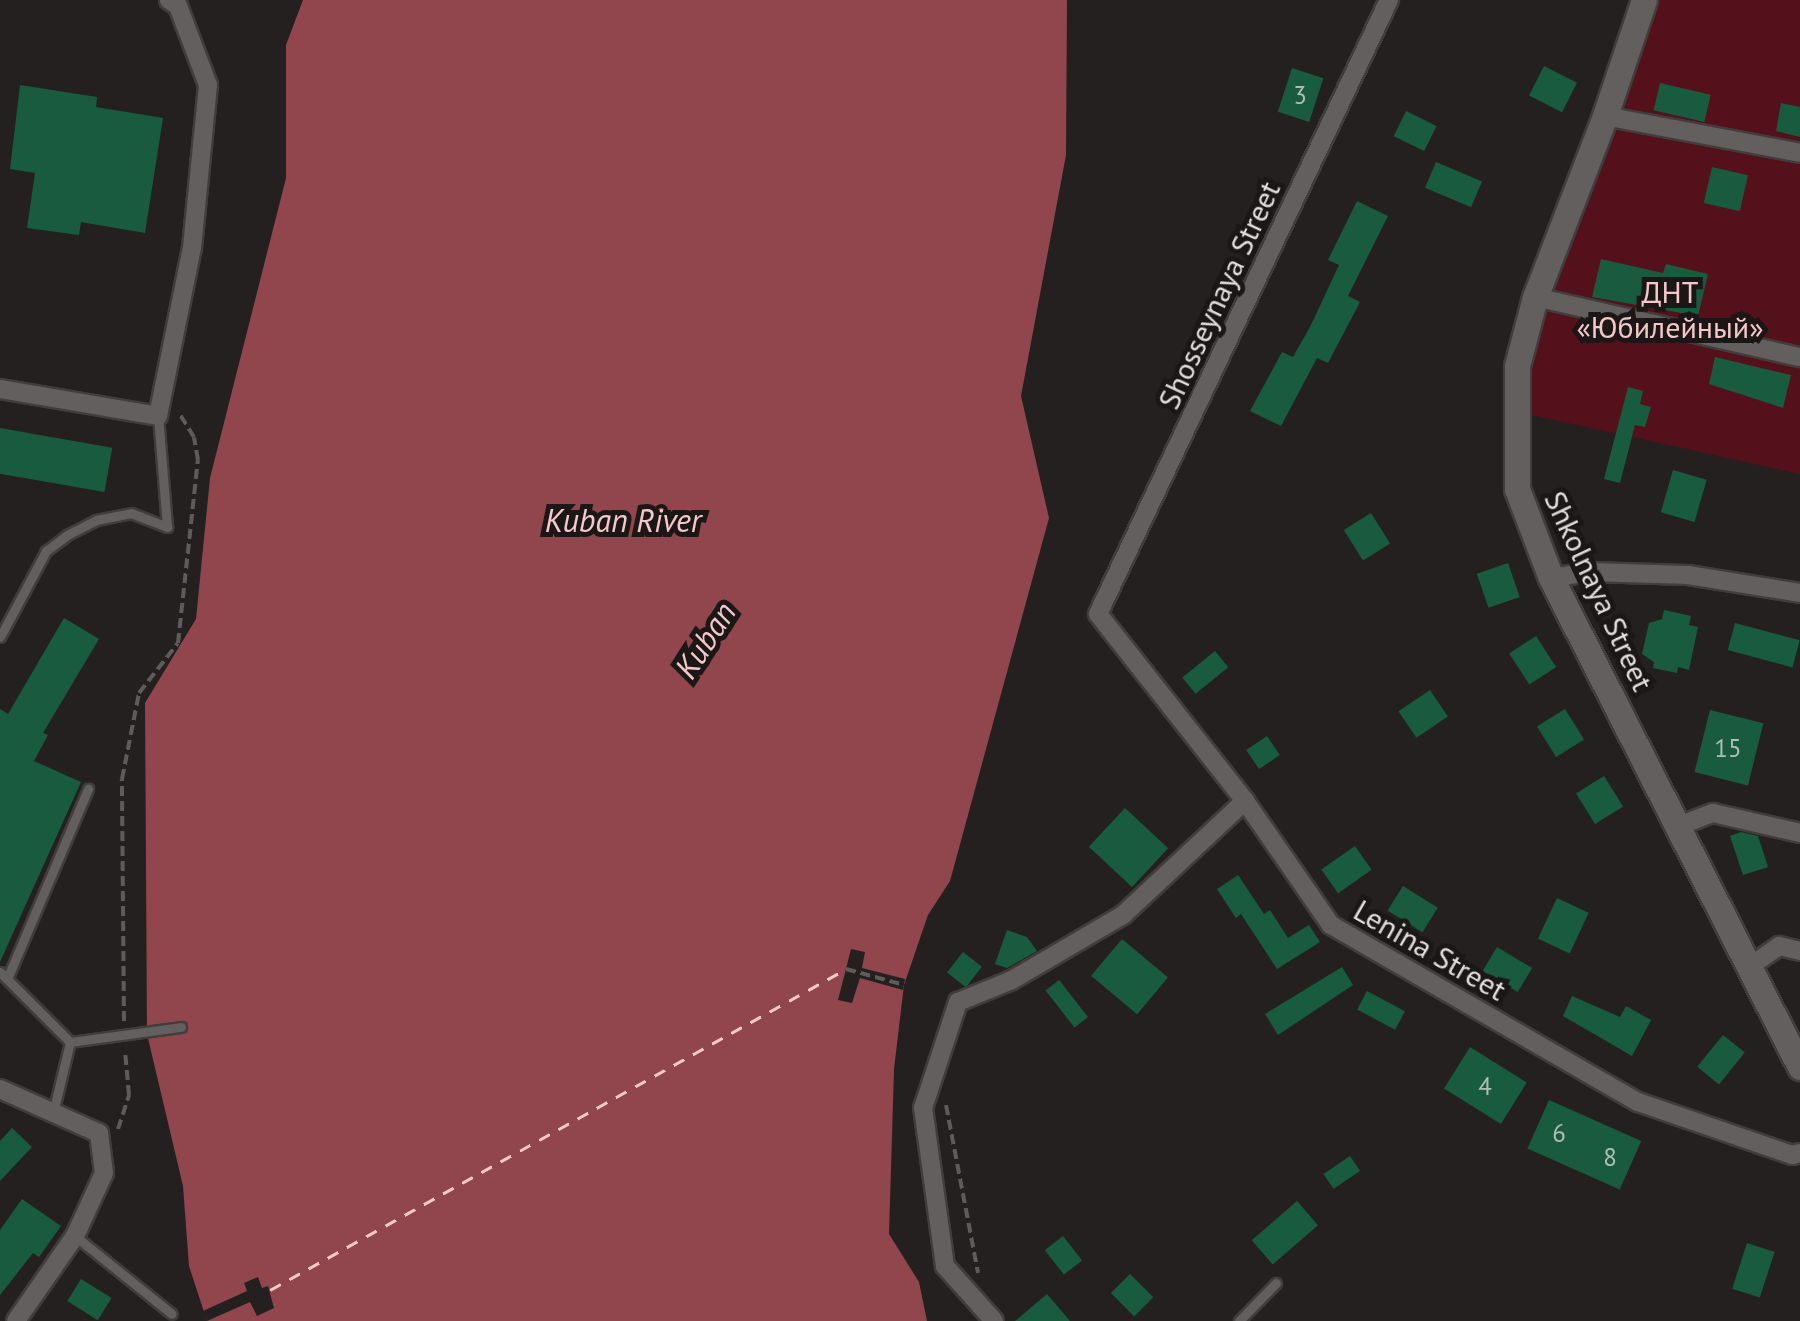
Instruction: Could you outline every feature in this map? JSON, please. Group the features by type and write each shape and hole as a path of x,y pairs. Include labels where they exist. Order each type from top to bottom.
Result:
{"street":[{"path":"0,390 159,411 192,248 208,85 178,6 168,0"},
{"name":"Shosseynaya Street","path":"1098,614 1389,0"},
{"name":"Shkolnaya Street","path":"1644,0 1605,116 1535,297 1517,366 1517,489 1551,578 1800,1067"},
{"path":"1605,116 1800,153"},
{"path":"1535,297 1800,357"},
{"path":"1551,578 1590,572 1688,574 1800,593"},
{"name":"Lenina Street","path":"1098,614 1245,801 1331,925 1638,1102 1792,1154 1800,1153"},
{"path":"994,1321 945,1266 923,1108 958,1002 1012,980 1122,915 1245,801"},
{"path":"1676,827 1713,813 1800,833"},
{"path":"1749,967 1779,946 1800,951"},
{"path":"0,1089 99,1134 104,1173 75,1236 16,1321"}],"lane":[{"path":"0,637 46,551 67,535 96,520 131,513 167,528 159,411"},
{"path":"70,1042 3,976 88,790"},
{"path":"70,1042 181,1026"},
{"path":"53,1113 70,1042"},
{"path":"75,1236 172,1314"},
{"path":"1239,1321 1276,1283"}],"path":[{"path":"99,1134 118,1130 129,1095 122,778 139,693 178,644 198,460 194,436 178,412 159,411"},
{"path":"846,969 904,985"},
{"path":"945,1096 978,1272"}],"green space":[{"name":"ДНТ «Юбилейный»","path":"1644,0 1800,0 1800,474 1514,411 1517,366"}],"water":[{"name":"Kuban River","path":"303,0 1067,0 1066,155 1021,396 1049,518 950,881 928,915 904,985 894,1069 889,1234 919,1282 927,1321 207,1321 189,1266 183,1186 147,1034 145,703 196,619 210,478 286,178 286,45"}],"pier":[{"path":"851,949 865,952 862,968 905,979 903,990 860,978 852,1003 838,1000"},
{"path":"258,1277 262,1288 268,1286 274,1308 257,1316 250,1302 207,1321 203,1311 247,1291 244,1283"}],"building":[{"path":"1544,66 1577,83 1562,112 1529,95"},
{"path":"1292,68 1323,78 1309,122 1278,112"},
{"path":"1660,83 1711,95 1704,122 1654,110"},
{"path":"20,85 97,97 96,107 163,118 145,233 81,222 79,235 27,228 35,173 10,169"},
{"path":"1781,103 1800,107 1800,137 1776,131"},
{"path":"1406,111 1437,126 1424,151 1394,136"},
{"path":"1436,162 1482,182 1471,207 1425,188"},
{"path":"1712,167 1748,175 1740,211 1704,203"},
{"path":"1357,201 1388,216 1348,296 1360,302 1328,363 1317,358 1281,426 1250,411 1282,352 1293,357 1311,325 1339,265 1328,260"},
{"path":"1601,259 1663,273 1666,264 1708,274 1698,316 1592,297"},
{"path":"1715,357 1791,375 1783,408 1709,384"},
{"path":"1628,387 1643,391 1640,404 1651,407 1645,427 1635,425 1620,483 1604,479"},
{"path":"0,428 112,448 104,492 0,474"},
{"path":"1673,470 1707,480 1695,522 1661,512"},
{"path":"1371,513 1390,544 1363,560 1344,530"},
{"path":"1508,563 1520,597 1489,608 1477,574"},
{"path":"1664,610 1691,616 1689,625 1698,627 1689,670 1678,667 1677,673 1653,668 1654,662 1642,654 1649,623 1662,619"},
{"path":"64,618 99,639 43,733 48,735 34,761 81,782 0,962 0,709 8,714"},
{"path":"1735,623 1800,640 1792,667 1728,650"},
{"path":"1536,636 1556,667 1529,684 1509,653"},
{"path":"1215,651 1228,667 1196,694 1182,677"},
{"path":"1430,690 1448,717 1416,738 1398,711"},
{"path":"1565,709 1584,740 1556,757 1537,726"},
{"path":"1710,710 1763,723 1748,785 1695,772"},
{"path":"1267,736 1280,755 1259,769 1246,750"},
{"path":"1604,776 1623,807 1595,824 1576,793"},
{"path":"1125,808 1168,848 1132,887 1089,847"},
{"path":"1741,832 1758,836 1768,867 1743,875 1730,836"},
{"path":"1355,846 1372,870 1338,893 1321,870"},
{"path":"1238,875 1264,914 1270,910 1288,938 1309,925 1320,942 1277,969 1241,914 1236,918 1217,889"},
{"path":"1403,886 1438,908 1422,932 1388,911"},
{"path":"1557,898 1589,913 1570,954 1538,939"},
{"path":"1007,930 1027,937 1037,951 1007,968 995,964"},
{"path":"1122,939 1168,978 1137,1014 1091,976"},
{"path":"1497,947 1532,968 1518,992 1483,971"},
{"path":"963,952 982,967 966,987 947,972"},
{"path":"1342,967 1353,985 1278,1035 1265,1014"},
{"path":"1059,980 1088,1017 1075,1028 1046,990"},
{"path":"1367,991 1405,1011 1395,1030 1357,1010"},
{"path":"1572,996 1620,1017 1626,1006 1651,1020 1632,1056 1563,1016"},
{"path":"1723,1035 1745,1053 1719,1084 1697,1067"},
{"path":"1470,1047 1527,1083 1501,1124 1444,1089"},
{"path":"1549,1100 1641,1141 1620,1189 1527,1148"},
{"path":"12,1128 32,1147 0,1181 0,1141"},
{"path":"1350,1156 1360,1171 1334,1189 1323,1174"},
{"path":"22,1199 61,1226 39,1257 33,1253 0,1295 0,1230"},
{"path":"1297,1201 1318,1225 1273,1265 1252,1240"},
{"path":"1063,1236 1082,1260 1064,1275 1045,1250"},
{"path":"1747,1243 1775,1252 1760,1298 1732,1289"},
{"path":"1130,1274 1153,1297 1134,1316 1111,1293"},
{"path":"81,1279 112,1298 98,1320 67,1301"},
{"path":"1047,1294 1070,1321 1015,1321"}],"ferry route":[{"path":"270,1290 846,969"}],"water label":[{"name":"Kuban","path":"705,640"}]}
